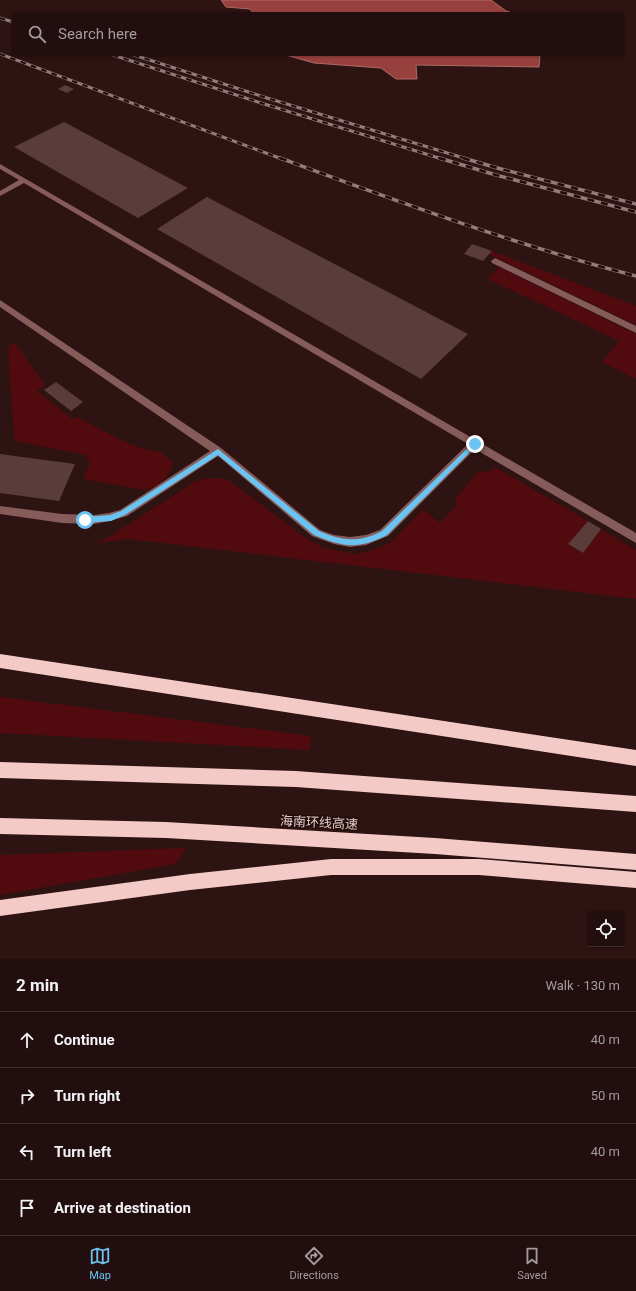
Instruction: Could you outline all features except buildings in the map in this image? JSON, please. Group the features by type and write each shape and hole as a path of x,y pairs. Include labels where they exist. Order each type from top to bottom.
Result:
{"highway":[{"path":"0,661 636,758"},
{"path":"0,770 296,779 636,804"},
{"name":"海南环线高速","path":"0,826 166,830 396,843 636,862"},
{"path":"0,908 190,882 331,867 479,867 636,880"}],"lane":[{"path":"0,166 636,538"},
{"path":"0,194 25,180"},
{"path":"495,261 636,330"},
{"path":"0,303 218,451 316,533 332,540 352,543 370,541 384,533 475,444"},
{"path":"0,510 85,520 111,518 123,513 218,451"}],"shaded area":[{"path":"221,0 491,0 509,12 252,12 250,9 226,7"},
{"path":"290,56 540,56 539,67 416,65 417,79 396,79 381,68 314,63"},
{"path":"492,251 636,306 636,325 489,254"},
{"path":"499,267 636,334 636,379 602,362 619,341 488,279"},
{"path":"12,344 16,344 45,385 37,391 72,419 77,417 119,439 141,448 161,452 173,463 172,468 163,481 154,487 144,490 83,479 90,462 85,455 16,441 14,438 8,347"},
{"path":"495,467 588,521 568,544 582,553 601,529 636,550 636,599 129,539 95,543 109,537 194,482 208,478 216,478 230,481 306,538 324,548 356,554 373,550 390,543 423,509 440,523 456,506 455,499 478,472 489,471"},
{"path":"0,697 311,736 309,750 0,733"},
{"path":"186,848 176,864 0,895 0,855"}],"railway":[{"path":"0,18 12,22"},
{"path":"0,54 282,159"},
{"path":"116,56 442,159"},
{"path":"137,56 267,98 467,159"},
{"path":"280,158 412,206 546,251 636,276"},
{"path":"439,158 496,175 636,212"},
{"path":"463,158 636,204"}],"route":[{"path":"85,520 111,518 123,513 218,451 316,533 332,540 352,543 370,541 384,533 475,444"}]}
